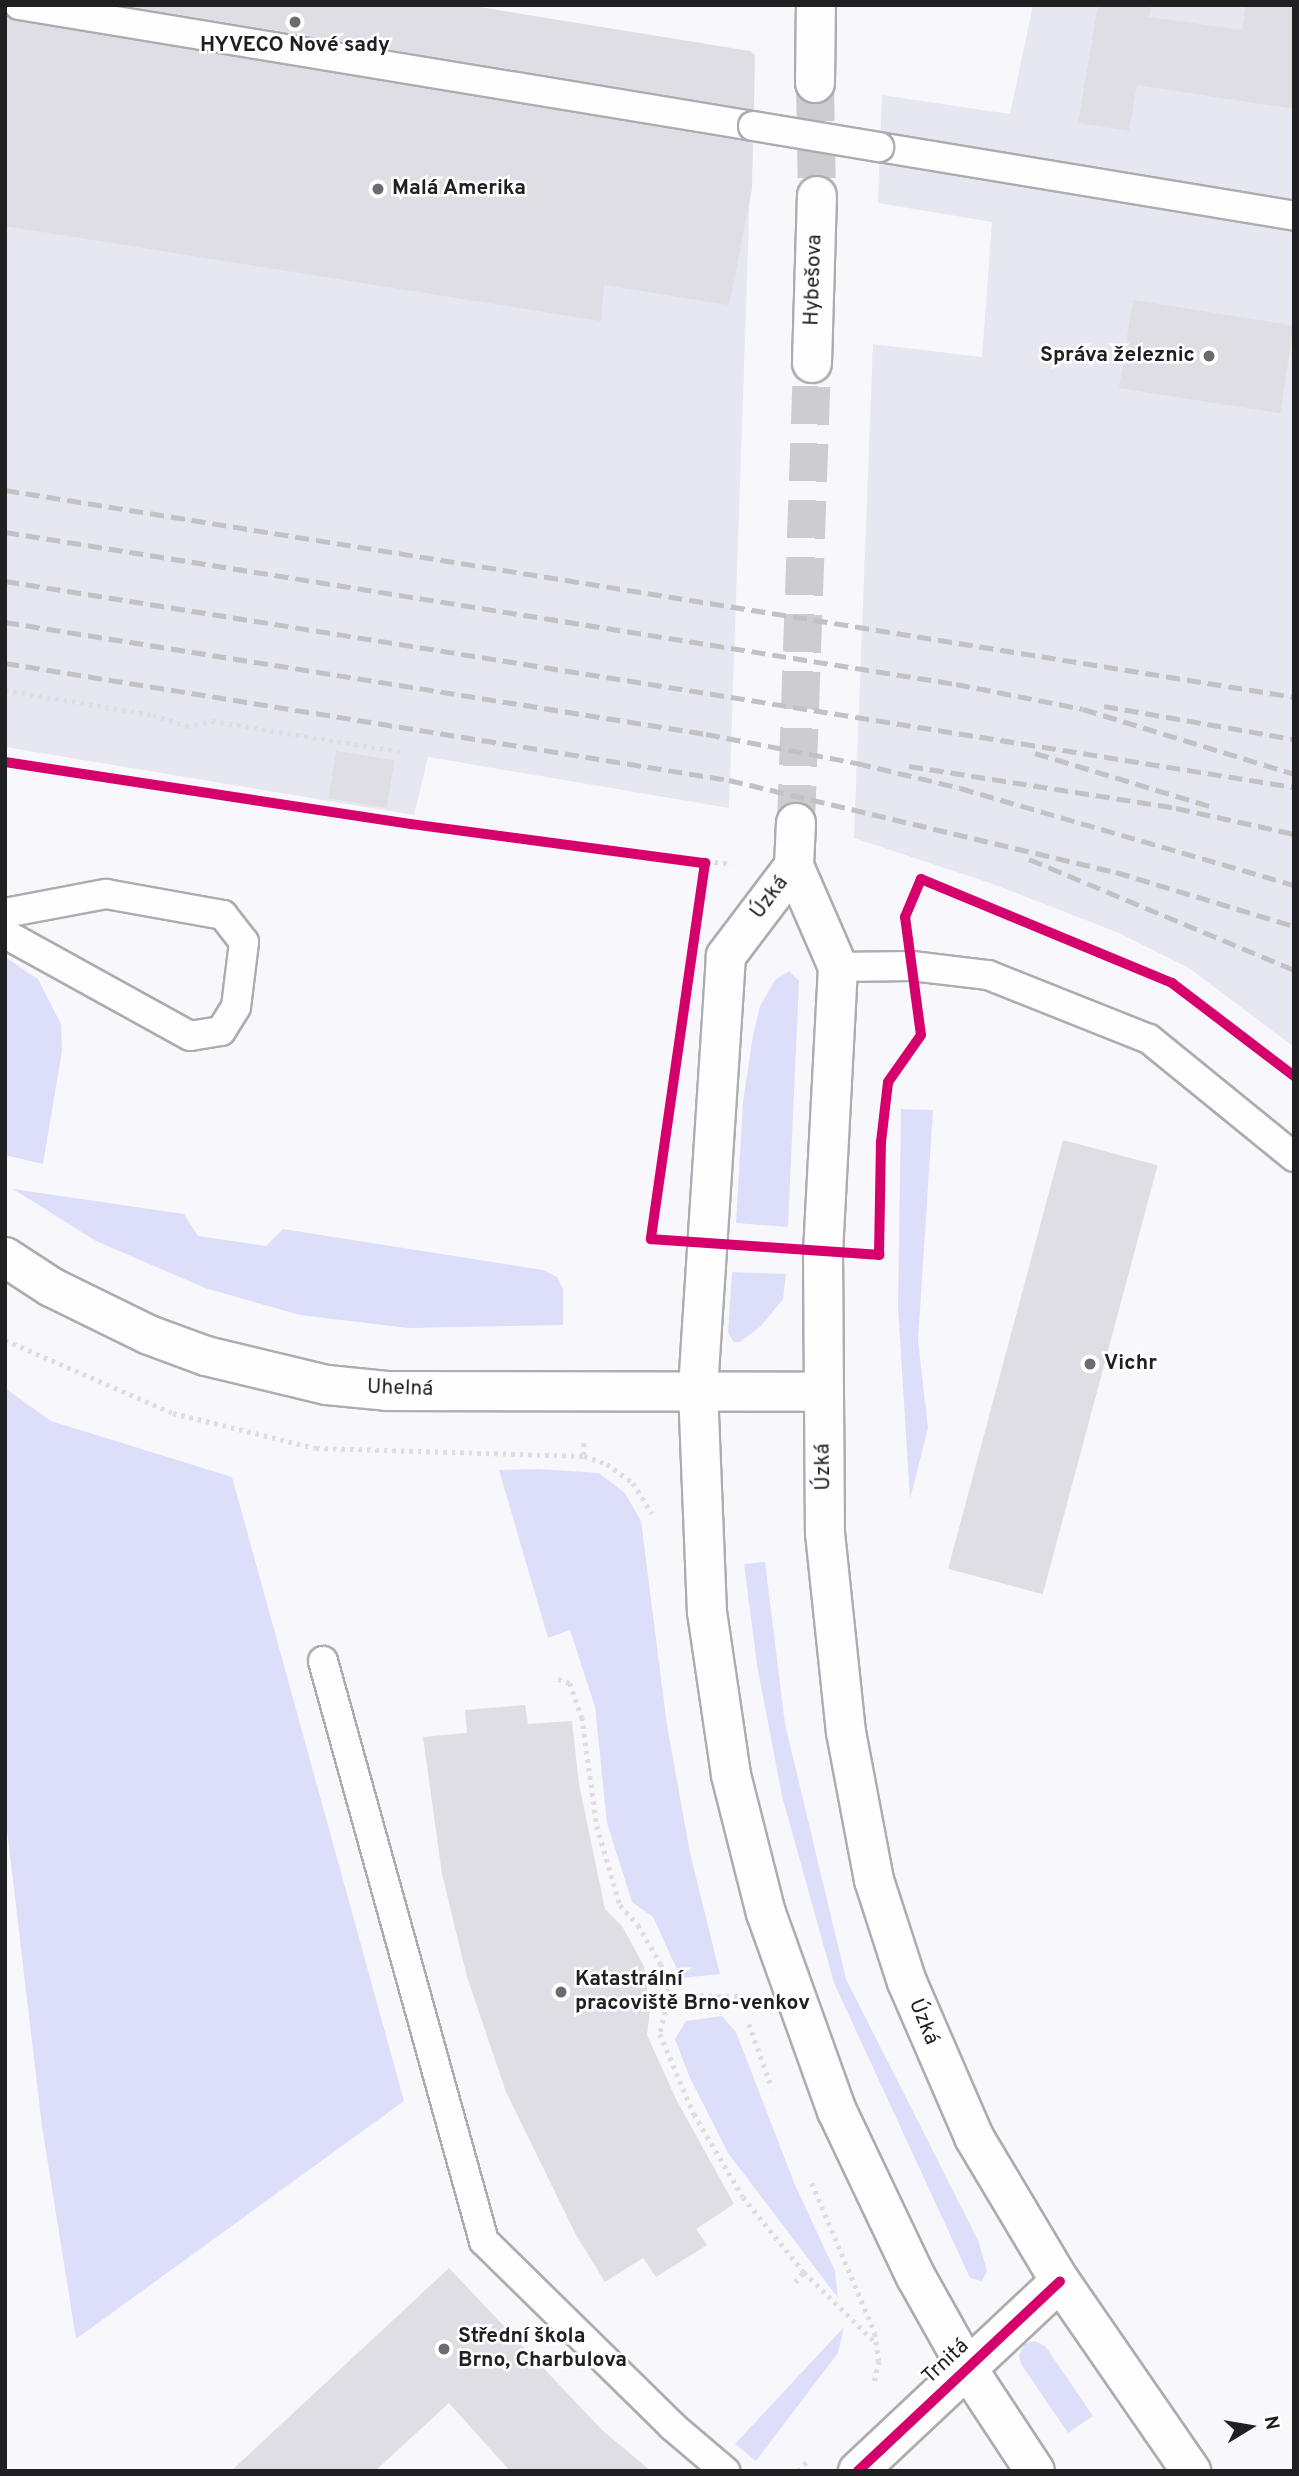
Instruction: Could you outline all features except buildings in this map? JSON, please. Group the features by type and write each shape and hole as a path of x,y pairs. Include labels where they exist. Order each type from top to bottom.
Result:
{"main road":[{"path":"815,83 816,5"},
{"name":"Hybešova","path":"812,363 817,196"},
{"path":"794,866 796,823"},
{"name":"Úzká","path":"1035,2471 967,2368 916,2277 837,2111 765,1913 731,1775 707,1612 698,1389 726,956 794,866 838,967 823,1251 822,1392 827,1569 846,1732 874,1880 943,2075 1008,2199 1060,2281 1191,2471"},
{"name":"Uhelná","path":"5,1257 51,1287 149,1335 206,1356 327,1385 387,1391 698,1389 822,1392"},
{"name":"Trnitá","path":"858,2471 1060,2281"}],"lane":[{"path":"19,5 1294,216"},
{"path":"5,913 106,894 223,915 244,942 236,1007 221,1031 190,1036 5,934"},
{"path":"838,967 912,966 988,975 1149,1039 1294,1157"},
{"path":"323,1661 484,2241 672,2426 724,2471"}],"path":[{"path":"5,690 153,715 186,726 212,721 403,752"},
{"path":"5,762 411,824 705,863"},
{"path":"921,879 1172,983 1294,1076"},
{"path":"558,1679 570,1683 582,1717 597,1826 620,1905 638,1925 661,1965 669,1995 660,2034 694,2114 743,2197 804,2272 878,2345"},
{"path":"649,1995 742,1996"},
{"path":"795,2282 804,2272"}],"shaded area":[{"path":"5,5 319,5 754,72 729,808 428,757 414,815 5,747"},
{"path":"1033,5 1294,5 1294,1047 1189,968 1119,933 990,883 854,838 873,344 982,357 992,222 878,203 882,95 1010,114"},
{"path":"5,957 38,979 61,1024 62,1051 43,1164 5,1155"},
{"path":"789,971 799,981 788,1227 736,1223 743,1102 753,1035 760,1006 775,980"},
{"path":"901,1109 933,1110 918,1340 928,1428 910,1499 898,1307"},
{"path":"13,1189 184,1214 198,1236 266,1246 283,1229 543,1270 557,1277 563,1289 563,1325 408,1328 300,1315 205,1288 96,1241"},
{"path":"732,1272 786,1274 783,1299 761,1326 740,1342 734,1342 728,1333"},
{"path":"5,1388 51,1421 232,1477 404,2101 76,2339 42,2126 5,1813"},
{"path":"538,1469 599,1473 625,1493 641,1521 667,1725 690,1853 720,1974 681,1978 653,1917 632,1902 607,1823 595,1707 570,1630 548,1638 499,1470"},
{"path":"765,1562 785,1724 846,1979 978,2240 987,2271 982,2281 970,2278 834,1983 782,1796 757,1665 744,1564"},
{"path":"722,2016 736,2032 795,2185 835,2271 838,2298 728,2153 689,2076 675,2039 686,2021"},
{"path":"844,2327 838,2353 756,2461 735,2444"},
{"path":"1035,2341 1046,2347 1093,2416 1068,2433 1021,2364 1019,2355 1025,2344"}],"tunnel":[{"path":"815,83 817,196"},
{"path":"796,823 812,363"}],"railway":[{"path":"5,490 1294,697"},
{"path":"5,532 956,684 1083,709 1294,774"},
{"path":"5,581 1294,787"},
{"path":"5,622 706,734 857,763 960,788 1294,885"},
{"path":"5,663 729,780 1116,872 1294,926"},
{"path":"1104,706 1294,739"},
{"path":"1035,753 1209,806"},
{"path":"909,766 1176,808 1294,834"},
{"path":"1029,859 1294,970"}],"cycle path":[{"path":"5,762 411,824 705,863 651,1239 879,1255 881,1142 888,1082 921,1035 905,917 921,879 1172,983 1294,1076"},
{"path":"858,2471 1060,2281"}],"place":[{"name":"HYVECO Nové sady","path":"295,22"},
{"name":"Malá Amerika","path":"378,189"},
{"name":"Správa železnic","path":"1209,356"},
{"name":"Vichr","path":"1090,1364"},
{"name":"Katastrální pracoviště Brno-venkov","path":"561,1992"},
{"name":"Střední škola Brno, Charbulova","path":"444,2349"}]}
